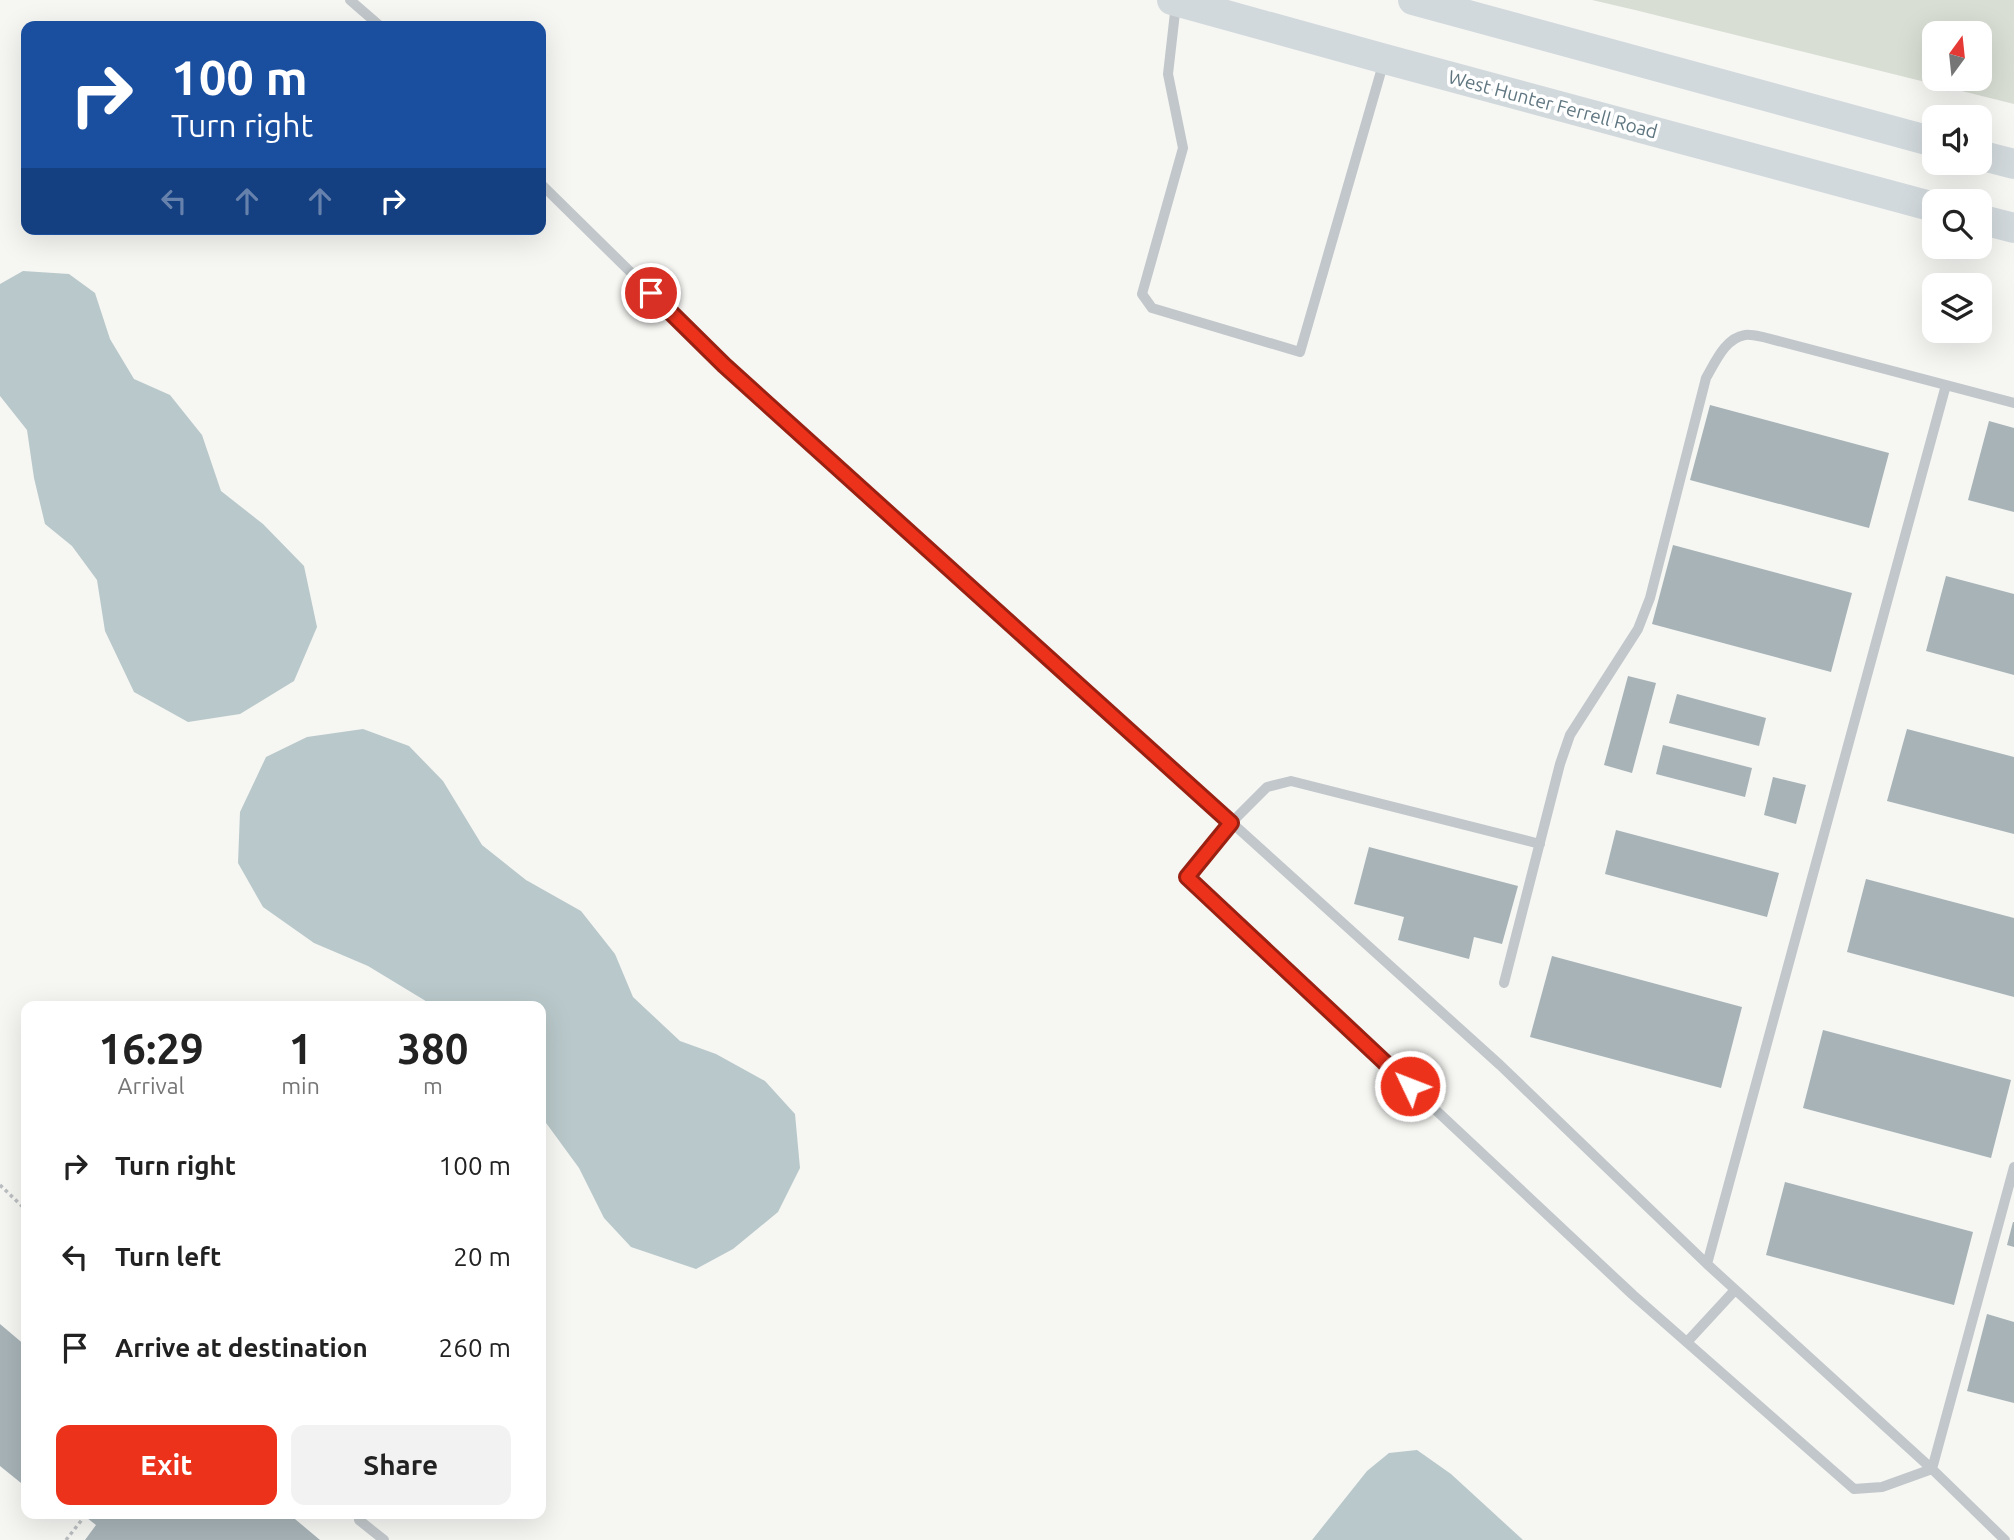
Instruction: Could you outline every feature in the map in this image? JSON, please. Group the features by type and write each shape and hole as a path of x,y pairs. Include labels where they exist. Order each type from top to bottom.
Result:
{"main road":[{"path":"1413,0 1922,139"},
{"name":"West Hunter Ferrell Road","path":"1174,1 1922,203"},
{"path":"1992,158 2014,164"},
{"path":"1992,222 2014,228"}],"lane":[{"path":"350,0 374,21"},
{"path":"1174,1 1168,74 1183,148 1142,294 1152,308 1300,352 1385,60"},
{"path":"546,189 724,365 1500,1065 1707,1264 1933,1469 2005,1540"},
{"path":"1504,983 1560,764 1570,735 1637,629 1650,598 1706,378 1717,357 1731,341 1745,335 1763,337 2014,403"},
{"path":"1707,1264 1946,385"},
{"path":"1540,844 1291,781 1266,787 1231,823 1187,877 1633,1294 1854,1489 1882,1487 1933,1469"},
{"path":"1933,1469 2014,1167"},
{"path":"1687,1342 1735,1290"},
{"path":"359,1520 384,1540"}],"path":[{"path":"0,1185 21,1205"},
{"path":"66,1540 82,1519"}],"shaded area":[{"path":"1592,0 2014,0 2014,104 1962,91 1992,91 1992,21 1922,21 1922,81"},
{"path":"23,271 69,274 95,293 110,339 134,379 170,395 202,435 221,491 263,524 304,566 317,627 294,681 240,714 188,722 134,692 105,631 97,580 72,546 45,524 34,478 27,430 0,396 0,284"},
{"path":"363,729 409,746 443,781 482,845 526,880 581,911 615,954 633,997 680,1041 716,1054 765,1081 795,1114 800,1168 778,1212 733,1249 696,1269 631,1247 604,1218 579,1168 546,1123 546,1001 426,1001 368,966 314,943 263,907 238,863 240,812 266,757 307,737"},
{"path":"1417,1450 1451,1474 1523,1540 1312,1540 1367,1471 1389,1453"}],"building":[{"path":"1710,405 1889,453 1869,528 1690,480"},
{"path":"1989,421 2014,428 2014,512 1968,500"},
{"path":"1673,545 1852,593 1831,672 1652,624"},
{"path":"1946,576 2014,594 2014,675 1926,651"},
{"path":"1628,676 1656,683 1632,773 1604,765"},
{"path":"1677,694 1766,718 1759,746 1669,723"},
{"path":"1907,729 2014,757 2014,834 1887,801"},
{"path":"1663,745 1752,768 1745,797 1656,774"},
{"path":"1773,777 1806,785 1796,824 1764,815"},
{"path":"1616,830 1779,873 1767,917 1605,874"},
{"path":"1369,847 1518,886 1502,944 1474,937 1469,959 1398,940 1404,917 1354,904"},
{"path":"1866,879 2014,918 2014,997 1847,952"},
{"path":"1552,956 1742,1007 1721,1088 1530,1037"},
{"path":"1823,1030 2011,1080 1991,1158 1803,1108"},
{"path":"1785,1182 1973,1232 1954,1305 1766,1255"},
{"path":"2014,1222 2014,1247 2007,1245"},
{"path":"1987,1314 2014,1322 2014,1403 1967,1391"},
{"path":"0,1324 21,1342 21,1483 0,1466"},
{"path":"88,1519 295,1519 320,1540 85,1540 96,1525"}],"route":[{"path":"651,293 724,365 1231,823 1187,877 1410,1086"}]}
